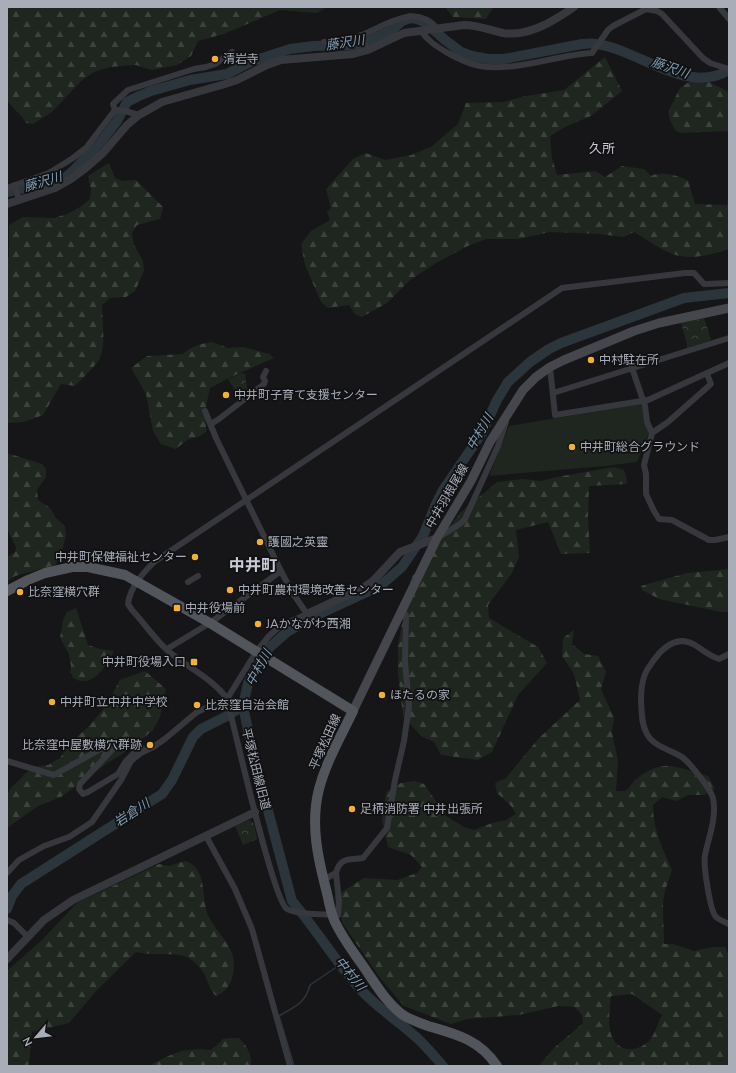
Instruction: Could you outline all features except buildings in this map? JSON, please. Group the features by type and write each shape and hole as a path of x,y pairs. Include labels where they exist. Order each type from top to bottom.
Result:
{"main road":[{"name":"中井羽根尾線","path":"353,711 402,610 433,540 458,506 490,442 509,411 524,390 536,377 550,367 564,360 641,329 709,311 729,308"},
{"name":"平塚松田線","path":"7,591 45,573 72,567 88,567 125,575 210,623 353,711 326,769 319,789 315,810 317,852 334,921 384,996 395,1008 413,1020 456,1034 478,1045 486,1051 497,1066"}],"street":[{"path":"7,204 55,188 71,180 103,153 120,133 139,115 162,102 225,84 267,64 281,60 353,54 404,33 437,28 472,25 504,33 522,33 535,29 574,7"},
{"path":"719,7 729,19"},
{"path":"419,31 428,40 459,59 480,66 504,67 592,52 608,30 645,8 662,14 703,58 729,69"},
{"path":"324,42 361,36 401,16 411,14 428,20 437,28"},
{"path":"361,36 367,48"},
{"path":"116,110 113,104 128,90 194,69 215,64 232,52"},
{"path":"116,110 139,115"},
{"path":"7,188 49,173 73,158 86,148 116,110"},
{"path":"15,185 19,200"},
{"path":"137,581 154,562 562,288 685,273 694,273 704,284 729,283"},
{"path":"553,394 729,338"},
{"path":"550,367 555,415 643,401 707,374 729,362"},
{"path":"632,368 643,401 647,422 652,433 644,465 646,474 646,494 659,519 672,520 709,540 729,537"},
{"path":"211,424 264,384 265,382 263,377 266,371"},
{"path":"652,433 668,422 711,384 707,374"},
{"path":"205,411 216,438 281,571 292,592 307,614"},
{"path":"7,873 20,860 44,846 70,836 92,822 121,780 131,761 166,738 197,712 227,699 268,636 279,628 363,588 373,581 400,552 433,540 460,524 465,519 498,446 509,411"},
{"path":"483,456 487,456 494,447 498,446"},
{"path":"166,649 210,623 281,571"},
{"path":"188,582 198,576"},
{"name":"平塚松田線旧道","path":"137,581 128,604 166,649 216,686 227,699 267,858 281,900 286,908 312,914 333,915"},
{"path":"333,915 338,915 339,909 336,873 338,865 344,860 363,858 387,828 394,780 404,741 409,706 404,662 406,615 402,610"},
{"path":"729,654 719,659 712,657 694,644 685,641 675,642 664,648 645,672 641,696 642,721 647,734 660,745 682,758 708,786 712,796 714,813 705,856 706,875 715,916 729,924"},
{"path":"7,761 54,775 106,746 110,746 112,750 80,784 79,789 83,794 118,774 126,761 135,752 141,748 146,750"},
{"path":"7,959 27,936 44,920 73,900 255,812"},
{"path":"206,836 235,889 252,929 290,1066"},
{"path":"323,880 336,873"},
{"path":"7,920 14,923 27,936"}],"green space":[{"path":"7,7 327,7 317,13 280,10 224,34 198,41 191,56 177,65 152,70 136,65 110,67 94,72 81,81 52,112 33,124 26,123 7,101"},
{"path":"445,7 493,8 486,19 453,17"},
{"path":"605,57 622,91 591,116 565,127 550,136 552,158 557,175 595,171 605,177 622,166 644,169 651,176 656,174 670,174 688,180 695,204 727,205 729,191 729,249 699,256 680,256 662,249 634,232 623,237 600,234 550,232 519,239 486,239 468,246 436,263 410,280 387,303 362,317 355,314 349,305 328,308 321,302 305,265 301,244 311,231 330,220 327,212 331,208 326,189 353,159 366,153 385,160 411,155 431,147 458,124 466,103 503,102 526,96 564,90"},
{"path":"699,80 709,82 729,92 729,131 680,133 675,130 668,112 680,88 689,82"},
{"path":"109,163 115,178 123,181 136,180 163,207 160,219 137,225 132,233 134,245 143,261 144,271 135,291 126,297 110,298 102,305 103,346 100,358 93,367 75,386 61,384 43,415 24,422 7,423 7,258 9,257 9,225 23,217 54,218 67,214 80,207 90,199 91,189 88,176"},
{"path":"704,318 711,340 688,348 681,323"},
{"path":"212,342 228,348 243,347 269,354 274,358 210,388 206,406 206,432 200,436 187,440 176,449 161,444 153,431 146,394 131,368 147,356 183,354 196,346"},
{"path":"242,373 245,374 247,391 241,400 228,379"},
{"name":"中井町総合グラウンド","path":"640,404 642,406 649,432 637,462 489,476 509,426"},
{"path":"7,453 42,464 46,469 46,477 37,490 38,500 50,508 56,518 65,526 66,536 60,557 55,565 15,576 7,582 7,557 15,552 16,547 7,529"},
{"path":"614,467 624,470 627,484 589,486 588,517 590,553 561,554 548,522 516,530 519,557 512,573 488,605 489,618 538,647 547,663 518,695 492,752 478,760 441,755 434,742 421,736 403,716 398,673 398,645 411,578 461,512 497,482 523,479 541,481"},
{"path":"729,569 729,612 721,612 659,599 642,590 641,586 687,573"},
{"path":"76,608 88,645 114,651 98,675 86,681 79,681 72,677 73,675 70,673 71,666 69,654 60,638 63,620 67,612"},
{"path":"574,630 572,644 584,654 598,656 606,672 601,689 614,718 612,732 618,761 616,791 624,791 628,789 635,780 645,772 658,767 666,766 681,768 708,776 715,789 704,795 688,795 676,801 662,797 653,805 653,814 656,830 672,870 663,902 664,944 673,944 694,951 712,947 725,947 729,955 729,1066 541,1066 540,1064 554,1048 583,1023 582,1015 575,1007 558,1006 519,1015 467,1019 451,1024 404,1006 380,978 343,924 334,897 364,878 397,880 417,873 422,867 411,855 388,847 382,820 386,792 401,783 414,781 424,784 446,816 464,827 474,830 492,823 506,820 516,814 511,806 497,793 495,783 506,778 539,738 580,700 574,674 562,656 563,638","holes":["632,994 662,1015 650,1040 638,1048 626,1049 620,1047 612,1037 609,1022 611,996"]},
{"path":"145,671 166,689 160,717 153,730 130,749 109,762 61,797 38,806 7,828 7,795 10,789 32,767 48,765 60,758 68,746 91,724 105,707 120,680"},
{"path":"250,820 254,824 257,839 243,845 235,826"},
{"path":"185,861 197,869 200,875 208,915 228,944 234,959 232,978 228,987 216,996 198,965 187,957 136,952 96,991 69,1023 32,1032 29,1064 27,1066 7,1066 7,971 42,940 77,903 159,864 169,866"},
{"path":"239,1038 244,1044 250,1054 251,1066 149,1066 181,1051 199,1049 210,1050 223,1039"}],"waterway":[{"name":"藤沢川","path":"7,192 66,177 100,143 117,121 127,102 139,96 190,80 227,74 250,62 290,49 364,43 392,30 402,21 410,18 426,23 461,52 488,59 504,59 582,44 592,44 611,47 679,74 696,77 713,77 729,70"},
{"name":"中村川","path":"443,1066 427,1047 362,991 292,901 253,754 243,706 248,683 269,648 287,632 317,615 380,586 402,567 423,536 443,490 482,433 497,400 508,382 530,362 561,343 684,298 729,293"},
{"name":"岩倉川","path":"7,909 12,896 21,884 162,794 172,780 193,737 201,729 243,706"},
{"path":"294,1066 279,1016 299,1004 308,991 310,985 341,964"}],"place":[{"name":"清岩寺","path":"215,59"},
{"name":"中村駐在所","path":"591,360"},
{"name":"中井町子育て支援センター","path":"226,395"},
{"name":"中井町総合グラウンド","path":"572,447"},
{"name":"護國之英靈","path":"260,542"},
{"name":"中井町保健福祉センター","path":"195,557"},
{"name":"中井町農村環境改善センター","path":"230,590"},
{"name":"比奈窪横穴群","path":"20,592"},
{"name":"中井役場前","path":"177,608"},
{"name":"JAかながわ西湘","path":"258,624"},
{"name":"中井町役場入口","path":"194,662"},
{"name":"ほたるの家","path":"382,695"},
{"name":"中井町立中井中学校","path":"52,702"},
{"name":"比奈窪自治会館","path":"197,705"},
{"name":"比奈窪中屋敷横穴群跡","path":"150,745"},
{"name":"足柄消防署 中井出張所","path":"352,809"}],"district":[{"name":"久所","path":"602,149"},
{"name":"中井町","path":"253,566"}]}
